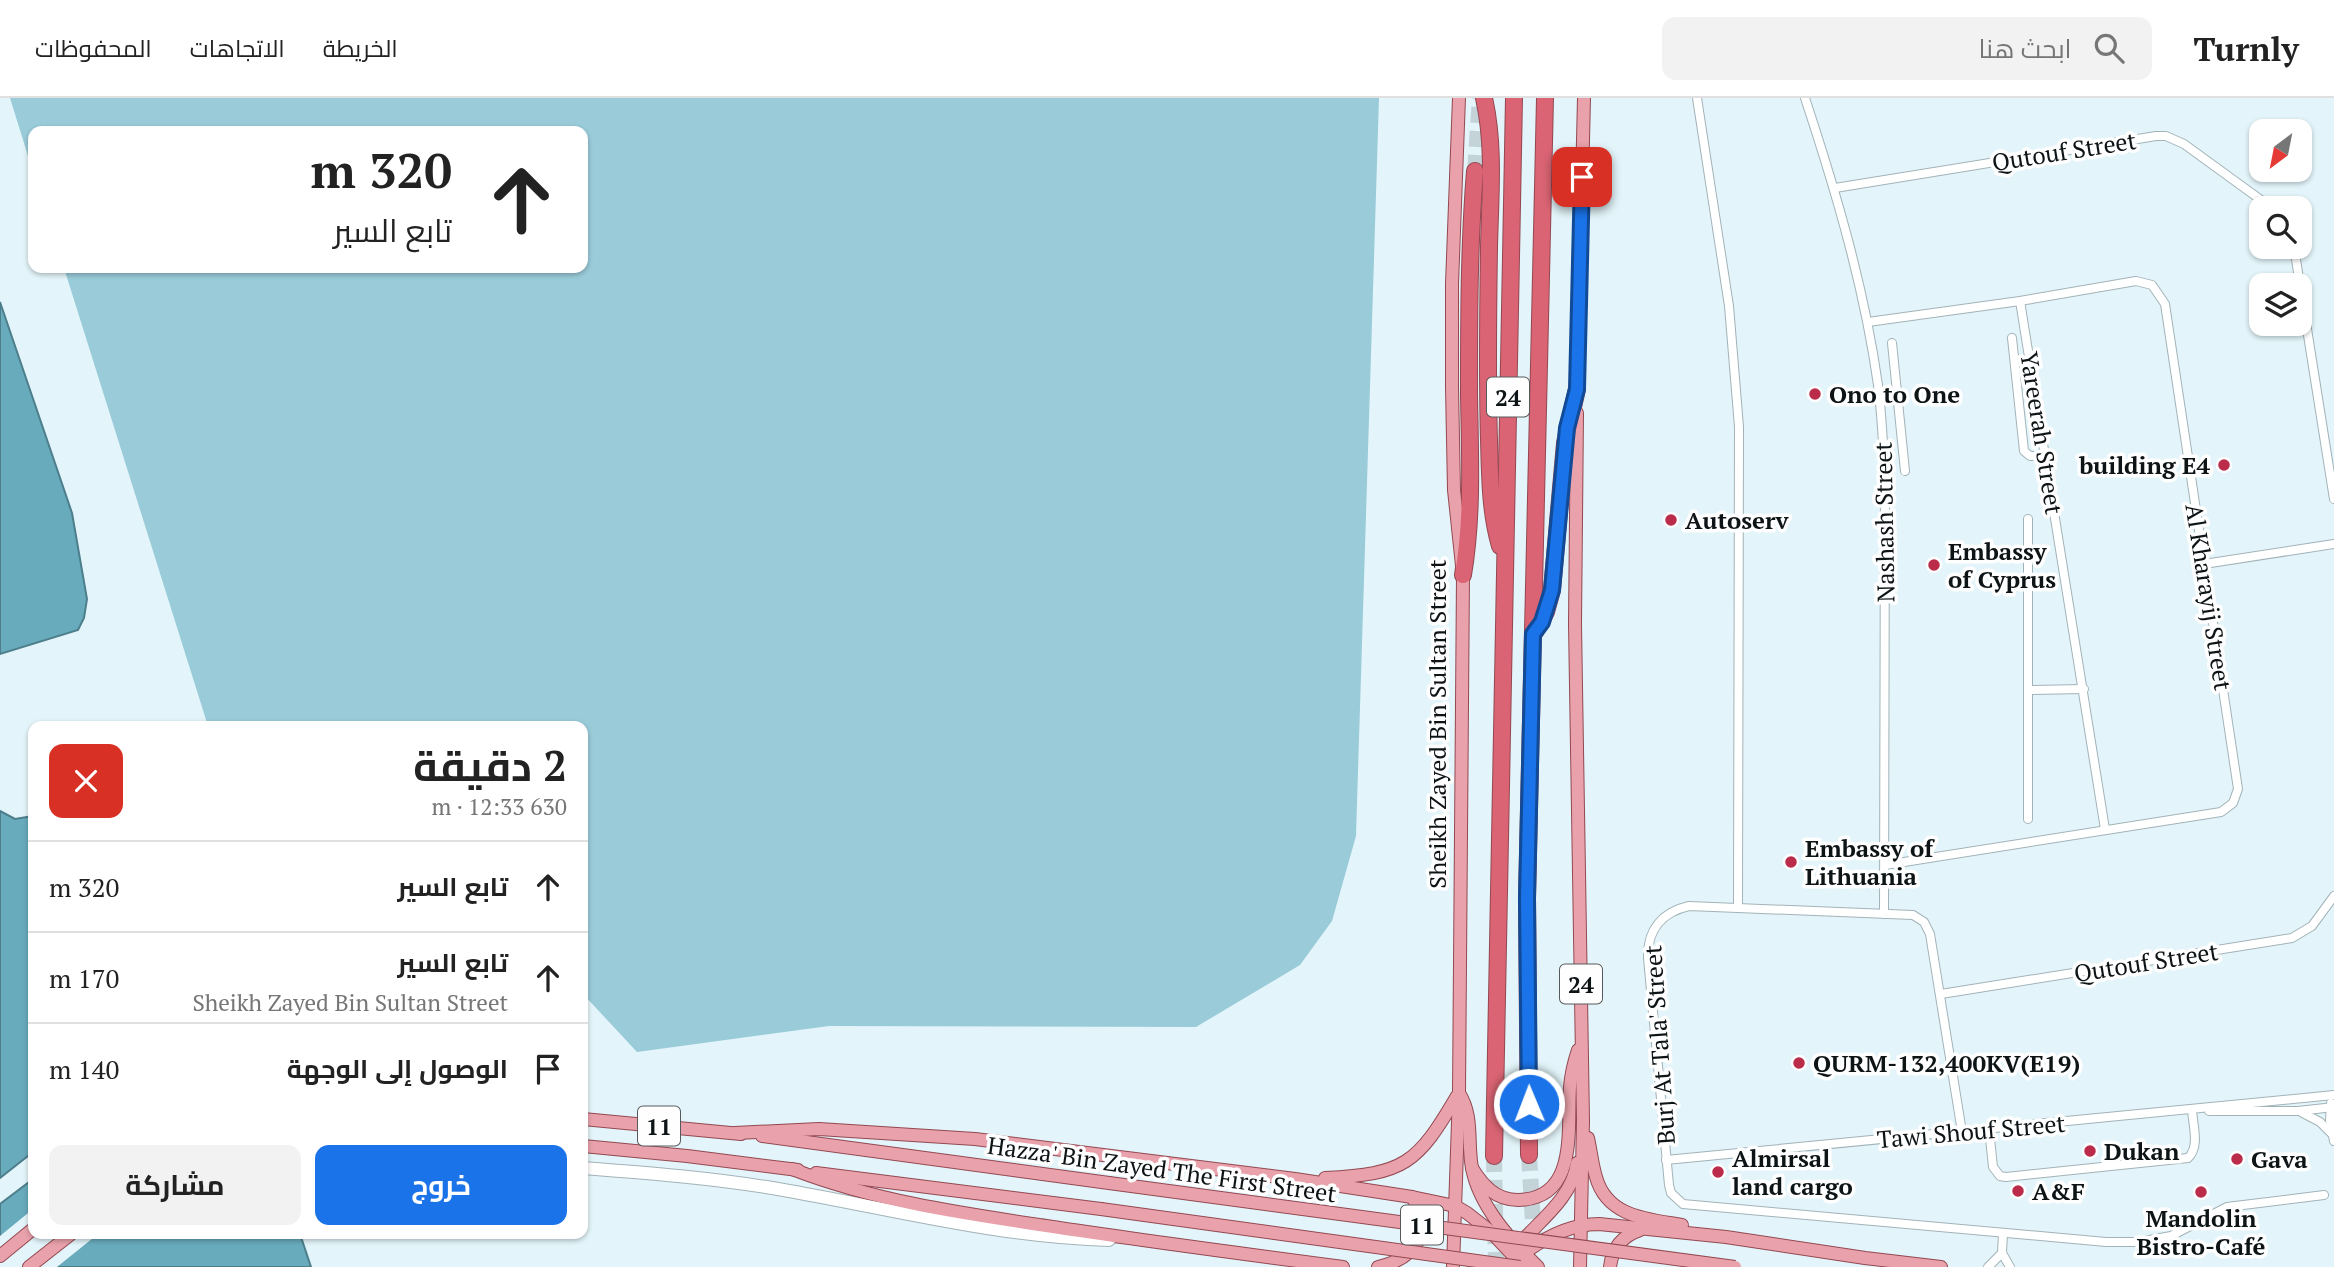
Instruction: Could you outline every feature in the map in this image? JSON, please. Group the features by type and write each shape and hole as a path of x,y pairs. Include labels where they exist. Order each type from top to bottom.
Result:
{"highway":[{"path":"1484,98 1489,121 1491,159 1487,348 1489,449 1495,530 1506,559"},
{"name":"24","path":"1494,1156 1514,98"},
{"name":"24","path":"1529,1155 1527,898 1545,98"},
{"name":"24","path":"1463,575 1470,510 1469,296 1475,171"},
{"path":"1533,634 1542,622 1552,590 1567,428 1577,389"}],"main road":[{"name":"Sheikh Zayed Bin Sultan Street","path":"1453,1267 1459,1093 1463,575 1454,490 1452,374 1452,284 1459,98"},
{"name":"24","path":"1580,1267 1583,1121 1575,624 1584,98"},
{"path":"1472,1168 1484,1186 1506,1198 1531,1198 1556,1182 1566,1161 1571,1076 1582,1040"},
{"path":"1459,1093 1469,1117 1472,1168 1487,1204 1517,1259"},
{"path":"1295,1179 1369,1175 1398,1166 1414,1156 1430,1140 1459,1093"},
{"name":"Hazza' Bin Zayed The First Street","path":"588,1118 735,1133 1735,1267"},
{"path":"1583,1121 1595,1176 1611,1203 1637,1217 1688,1226 1726,1237"},
{"path":"1517,1259 1570,1185 1576,1170 1578,1141 1583,1121"},
{"path":"735,1133 819,1129 1017,1143 1412,1197 1455,1206 1490,1231 1517,1259 1538,1267"},
{"name":"Hazza' Bin Zayed The First Street","path":"588,1146 687,1156 1517,1259"},
{"path":"792,1170 856,1192 923,1207 1343,1267"},
{"path":"1378,1267 1403,1259 1418,1241 1422,1218 1412,1197"},
{"path":"1492,1267 1517,1259 1557,1233 1581,1224 1726,1237 1941,1267"},
{"path":"1610,1267 1613,1251 1621,1241 1643,1228"},
{"path":"0,1256 28,1233"},
{"path":"29,1267 65,1239"}],"street":[{"path":"1697,98 1729,306 1739,427 1738,908"},
{"name":"Nashash Street","path":"1805,98 1835,188 1868,322 1880,407 1885,476 1884,914"},
{"name":"Qutouf Street","path":"1835,188 2156,136 2176,139 2185,144 2256,196"},
{"path":"2296,259 2334,499"},
{"name":"Al Kharayij Street","path":"1868,322 2020,301 2136,281 2152,285 2165,304 2238,782 2237,796 2228,808 2221,812 1885,865"},
{"name":"Yareerah Street","path":"2020,301 2105,829"},
{"path":"2012,338 2024,451 2030,456 2045,456"},
{"path":"1892,343 1905,471"},
{"path":"2016,375 2033,377"},
{"path":"1880,407 1898,405"},
{"name":"Yareerah Street","path":"2028,519 2028,819"},
{"path":"2204,564 2334,544"},
{"path":"2028,690 2084,689"},
{"name":"Qutouf Street","path":"1941,995 2292,939 2312,926 2334,896"},
{"name":"Burj At Tala' Street","path":"1962,1132 1930,934 1924,922 1913,915 1689,906 1676,909 1657,923 1651,934 1648,958 1666,1160 1671,1193 1683,1204 2106,1242 2147,1241 2186,1230 2215,1211 2227,1207 2324,1195"},
{"path":"2333,1138 2334,1096"},
{"name":"Tawi Shouf Street","path":"1666,1160 2334,1096"},
{"name":"Tawi Shouf Street","path":"2192,1110 2298,1111 2332,1107"},
{"path":"1989,1129 1993,1167 2000,1176 2006,1177 2188,1158 2195,1145 2192,1110"},
{"path":"2298,1111 2320,1122 2333,1138"},
{"path":"588,1168 676,1175 755,1186 944,1222 1072,1238 1135,1239"},
{"path":"2003,1233 2002,1253 2010,1267"},
{"path":"1988,1267 2002,1253"}],"shaded area":[{"path":"10,98 1379,98 1356,836 1332,921 1300,965 1196,1027 829,1026 637,1052 588,999 588,721 206,721 66,273 588,273 588,126 28,126 28,156"},
{"path":"0,302 72,513 87,599 84,618 78,630 0,654"},
{"path":"0,811 15,819 28,817 28,1156 0,1178"},
{"path":"28,1183 28,1239 302,1239 311,1267 0,1267 0,1204"}],"pier":[{"path":"28,1213 28,1239 92,1239 57,1267 0,1267 0,1236"}],"tunnel":[{"path":"1475,171 1480,98"},
{"path":"1529,1155 1534,1240"},
{"path":"1494,1156 1496,1267"}],"place":[{"name":"Ono to One","path":"1815,394"},
{"name":"building E4","path":"2224,465"},
{"name":"Autoserv","path":"1671,520"},
{"name":"Embassy of Cyprus","path":"1934,565"},
{"name":"Embassy of Lithuania","path":"1791,862"},
{"name":"QURM-132,400KV(E19)","path":"1799,1063"},
{"name":"Dukan","path":"2090,1151"},
{"name":"Gava","path":"2237,1159"},
{"name":"Almirsal land cargo","path":"1718,1172"},
{"name":"A&F","path":"2018,1191"},
{"name":"Mandolin Bistro-Café","path":"2201,1192"}],"route":[{"path":"1529,1104 1527,898 1533,634 1542,622 1552,590 1567,428 1577,389 1582,177"}]}
